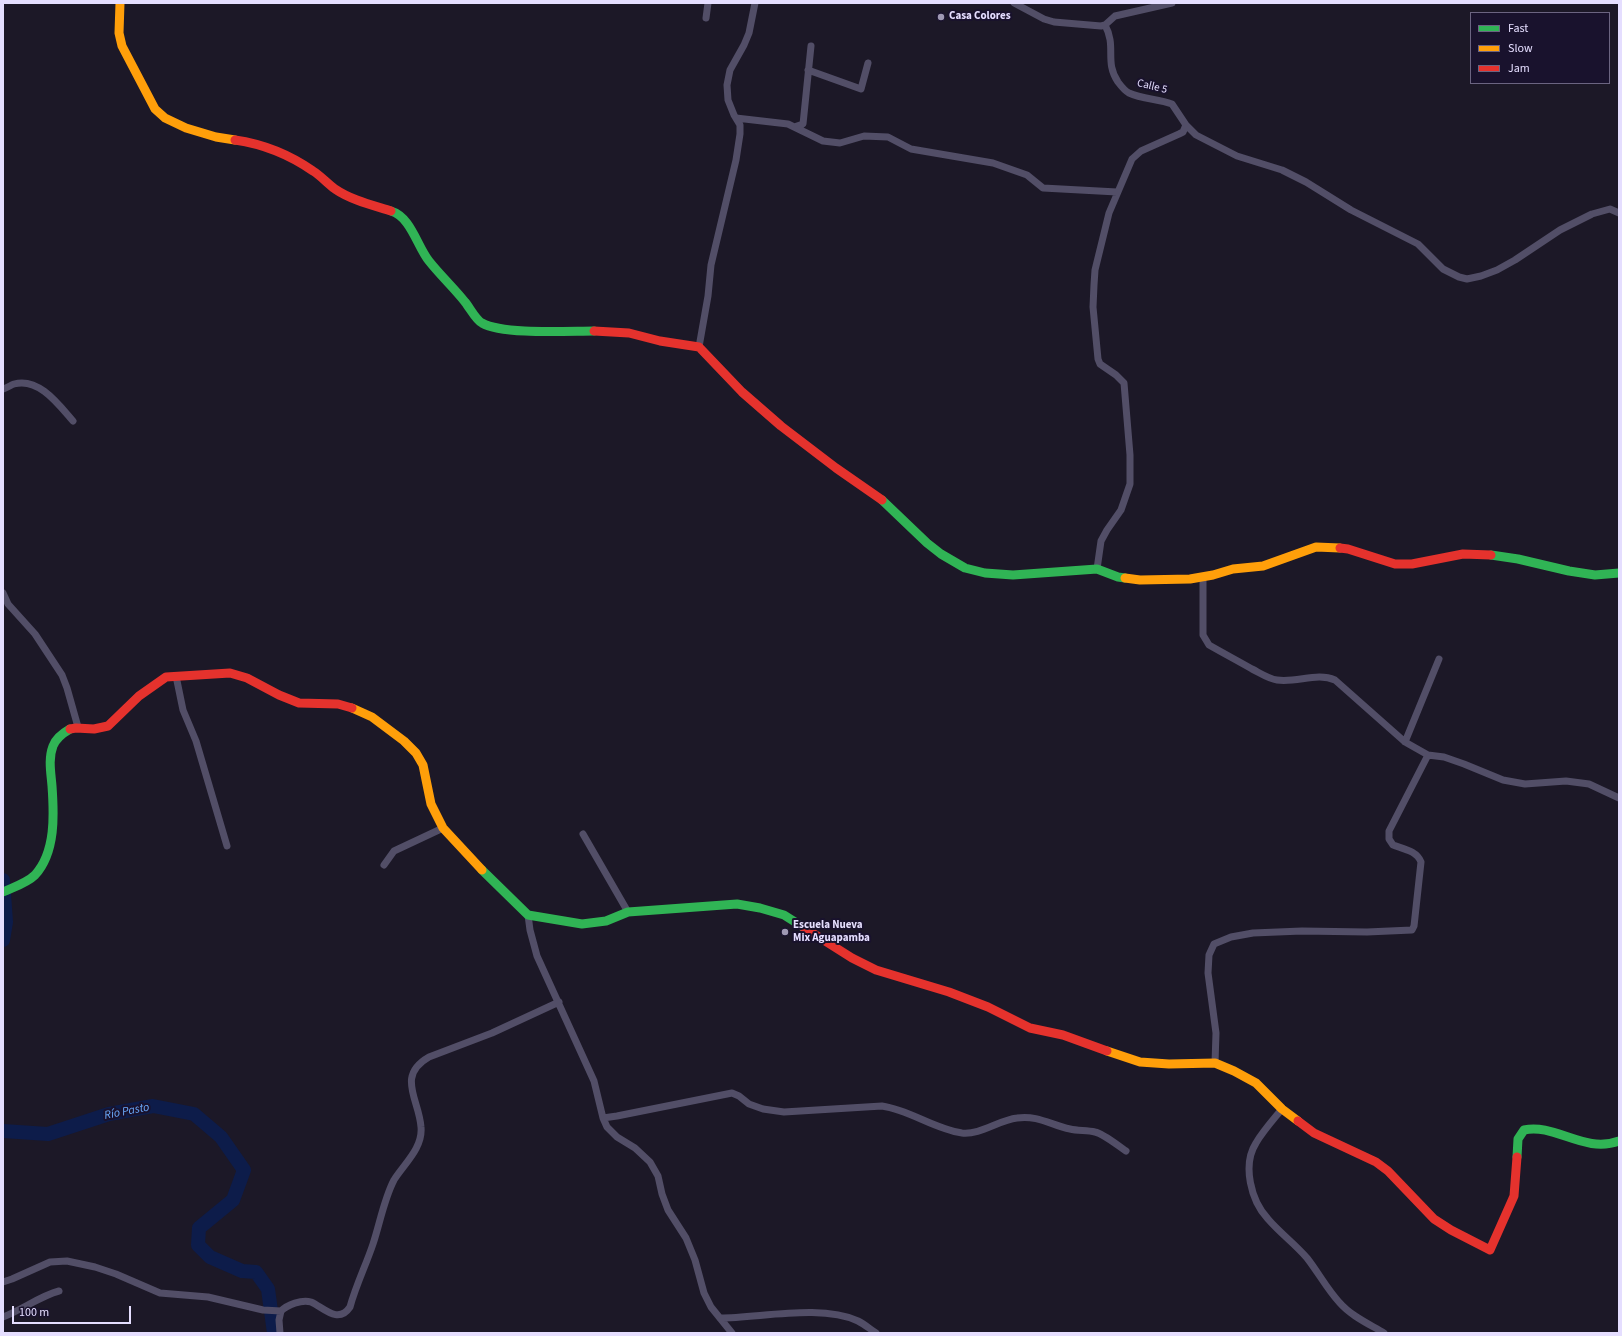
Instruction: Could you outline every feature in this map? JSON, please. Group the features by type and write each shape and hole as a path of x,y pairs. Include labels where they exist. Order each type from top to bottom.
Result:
{"street":[{"path":"120,3 119,33 122,46 155,109 165,118 186,128 216,137 238,140 262,146 294,158 315,172 335,190 359,201 398,213 405,221 428,260 453,287 481,323 496,328 518,330 614,331 630,333 660,341 699,347 742,392 781,426 836,468 886,503 941,554 965,568 985,573 1013,575 1097,569 1118,577 1140,580 1203,577 1233,569 1263,566 1316,547 1348,549 1396,564 1412,564 1463,554 1518,559 1569,571 1595,575 1619,573"},
{"path":"706,18 708,3"},
{"path":"699,347 708,296 711,266 737,154 740,134 740,125 728,100 727,85 730,70 744,45 751,26 755,3"},
{"path":"1014,3 1044,19 1054,22 1066,24 1105,25 1115,16 1172,3"},
{"name":"Calle 5","path":"1105,25 1109,33 1111,45 1110,66 1112,73 1120,85 1128,93 1172,104 1186,125 1196,135 1237,156 1282,170 1306,182 1351,210 1418,244 1443,269 1458,277 1467,279 1497,270 1515,260 1560,230 1592,214 1610,209 1619,213"},
{"path":"794,127 803,124 811,46"},
{"path":"808,70 861,89 868,63"},
{"path":"736,118 788,124 823,141 840,143 864,136 888,137 911,149 994,163 1027,175 1043,188 1117,192"},
{"path":"1097,569 1101,542 1107,530 1121,510 1130,484 1130,455 1124,383 1116,375 1100,364 1093,307 1096,265 1109,213 1132,159 1135,155 1183,132 1186,125"},
{"path":"3,389 14,384 24,383 36,386 56,401 73,421"},
{"path":"1203,577 1203,635 1209,645 1276,680 1288,681 1320,676 1329,677 1336,680 1405,742 1428,755 1464,764 1503,780 1525,784 1566,781 1588,784 1619,798"},
{"path":"3,593 8,604 35,634 62,675 78,727"},
{"path":"1405,742 1439,658"},
{"path":"3,892 21,884 34,875 44,864 49,847 52,825 51,763 53,745 61,734 70,728 78,727 98,729 108,726 133,702 157,682 166,677 230,673 252,680 279,695 299,703 338,704 357,709 372,717 404,741 416,753 422,765 431,804 443,828 495,884 528,915 582,924 606,921 628,912 737,904 760,908 784,915 852,958 876,970 949,992 988,1007 1030,1028 1063,1036 1140,1062 1169,1064 1215,1063 1256,1083 1282,1109 1314,1133 1376,1162 1388,1172 1434,1220 1490,1250 1514,1196 1518,1139 1524,1130 1536,1128 1589,1144 1615,1143 1619,1141"},
{"path":"176,676 183,710 196,741 205,776 215,800 227,846"},
{"path":"1215,1063 1216,1033 1208,973 1209,955 1214,944 1231,937 1253,934 1302,931 1367,932 1412,930 1414,926 1421,862 1416,854 1393,845 1389,839 1389,831 1428,755"},
{"path":"384,865 394,851 443,828"},
{"path":"583,834 628,912"},
{"path":"528,915 530,930 537,956 594,1081 603,1118 607,1127 617,1137 635,1148 650,1162 658,1176 662,1194 668,1210 686,1238 695,1260 704,1293 711,1307 732,1333"},
{"path":"3,1282 50,1262 67,1261 95,1267 116,1274 160,1293 208,1297 263,1310 277,1311 303,1302 311,1302 334,1314 347,1312 373,1245 394,1182 416,1150 420,1139 421,1128 412,1093 411,1078 413,1070 420,1062 429,1057 492,1033 559,1002"},
{"path":"603,1118 732,1094 739,1096 749,1104 763,1109 784,1112 882,1106 894,1108 946,1129 964,1133 976,1132 1017,1118 1033,1117 1069,1129 1095,1132 1126,1150"},
{"path":"1282,1109 1255,1144 1250,1156 1249,1170 1252,1188 1258,1206 1268,1220 1306,1257 1339,1302 1352,1314 1384,1333"},
{"path":"3,1317 19,1311 52,1293 59,1291"},
{"path":"277,1311 280,1333"},
{"path":"720,1318 818,1313 839,1315 857,1321 876,1333"}],"waterway":[{"name":"Río Pasto","path":"3,880 6,922 3,940"},
{"name":"Río Pasto","path":"3,1131 48,1134 109,1114 153,1106 194,1114 221,1137 244,1170 233,1200 199,1228 198,1245 210,1257 242,1271 256,1272 268,1289 274,1333"}],"traffic: fast":[{"path":"391,211 404,219 429,261 482,323 492,327 520,331 594,331"},
{"path":"882,500 927,543 941,554 965,568 985,573 1013,575 1097,569 1125,578"},
{"path":"1491,555 1595,575 1619,573"},
{"path":"3,892 32,878 42,866 47,855 53,820 53,797 50,766 51,751 58,738 70,729"},
{"path":"482,870 528,915 582,924 606,921 628,912 737,904 760,908 784,915 803,927"},
{"path":"1517,1157 1518,1139 1524,1130 1536,1129 1547,1131 1594,1144 1606,1144 1619,1141"}],"traffic: slow":[{"path":"120,3 119,33 122,46 155,109 165,118 186,128 216,137 235,140"},
{"path":"1125,578 1140,580 1190,579 1213,575 1233,569 1263,566 1316,547 1340,548"},
{"path":"352,708 372,717 404,741 416,753 423,765 431,804 443,828 482,870"},
{"path":"1107,1051 1140,1062 1169,1064 1215,1063 1256,1083 1282,1109 1298,1121"}],"traffic: jam":[{"path":"235,140 256,144 286,155 316,173 341,193 362,202 391,211"},
{"path":"594,331 629,333 660,341 699,347 742,392 781,426 836,468 882,500"},
{"path":"1340,548 1348,549 1395,564 1412,564 1463,554 1491,555"},
{"path":"70,729 94,729 108,726 139,696 166,677 230,673 247,678 279,695 299,703 338,704 352,708"},
{"path":"803,927 852,958 876,970 949,992 988,1007 1030,1028 1063,1035 1107,1051"},
{"path":"1298,1121 1314,1133 1376,1162 1388,1171 1434,1219 1451,1230 1490,1250 1514,1196 1517,1157"}],"place":[{"name":"Casa Colores","path":"941,17"},
{"name":"Escuela Nueva Mix Aguapamba","path":"785,932"}]}
